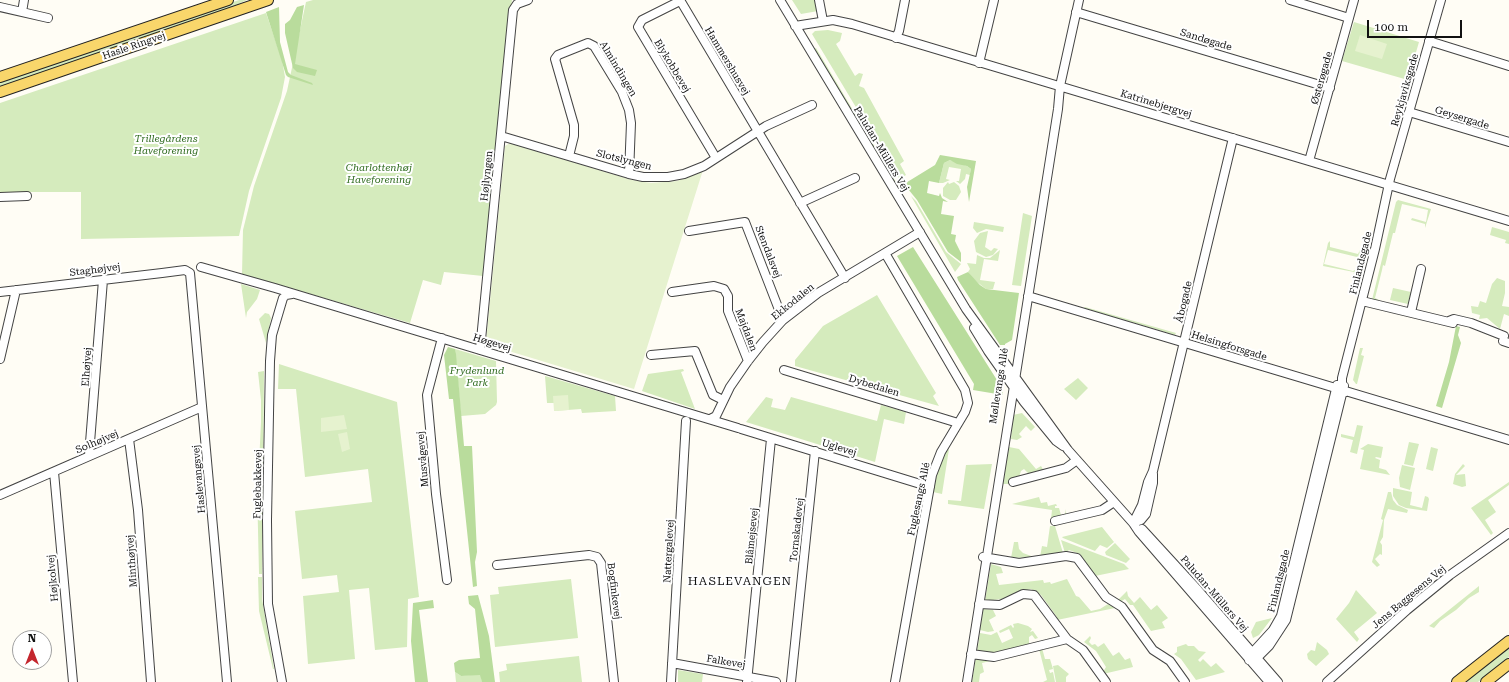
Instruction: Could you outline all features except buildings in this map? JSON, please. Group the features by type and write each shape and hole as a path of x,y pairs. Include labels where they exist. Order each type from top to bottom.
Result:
{"main road":[{"name":"Hasle Ringvej","path":"0,77 228,0"},
{"name":"Hasle Ringvej","path":"0,92 268,0"},
{"path":"1457,682 1509,641"},
{"path":"1486,682 1509,664"}],"street":[{"path":"22,12 24,0"},
{"name":"Højlyngen","path":"480,350 513,10 515,6 528,0"},
{"name":"Hammershusvej","path":"680,0 845,278"},
{"name":"Blykobbevej","path":"680,0 642,20 638,27 716,158"},
{"name":"Paludan-Müllers Vej","path":"780,0 966,309 1012,380 1068,450 1133,523 1138,532 1253,657 1278,682"},
{"path":"819,0 823,21"},
{"path":"896,38 899,31 905,0"},
{"path":"981,56 994,0"},
{"name":"Møllevangs Allé","path":"962,682 984,558 1056,98 1079,0"},
{"path":"1290,0 1349,18"},
{"name":"Østerøgade","path":"1309,161 1354,0"},
{"name":"Reykjaviksgade","path":"1389,186 1441,0"},
{"path":"0,7 48,18"},
{"name":"Sandøgade","path":"1076,12 1330,88"},
{"name":"Katrinebjergvej","path":"795,26 823,21 842,22 896,38 981,56 1059,90 1233,138 1509,221"},
{"path":"1429,41 1509,66"},
{"name":"Almindingen","path":"569,156 574,136 574,125 555,59 558,55 588,43 594,46 622,92 629,110 631,123 629,174"},
{"name":"Møllevangs Allé","path":"1012,380 1028,296 1060,98 1059,90"},
{"path":"758,132 766,126 812,105"},
{"name":"Geysergade","path":"1409,112 1509,142"},
{"name":"Slotslyngen","path":"501,136 629,174 655,178 676,176 696,169 758,132"},
{"name":"Åbogade","path":"1133,523 1141,520 1146,514 1153,483 1153,471 1233,138"},
{"path":"800,203 855,178"},
{"name":"Finlandsgade","path":"1253,657 1281,616 1351,345 1389,186"},
{"path":"0,197 27,196"},
{"name":"Stendalsvej","path":"689,231 745,222 783,320"},
{"name":"Ekkodalen","path":"710,419 716,416 748,361 762,342 783,320 818,293 920,232"},
{"name":"Fuglesangs Allé","path":"885,253 965,390 968,403 965,412 941,452 930,487 895,682"},
{"name":"Høgevej","path":"201,267 739,428"},
{"path":"1411,312 1421,269"},
{"name":"Staghøjvej","path":"0,292 185,270 191,275"},
{"name":"Haslevangsvej","path":"191,275 227,682"},
{"name":"Elhøjvej","path":"90,455 103,280"},
{"name":"Majdalen","path":"672,292 714,286 724,289 728,296 728,311 748,361"},
{"path":"0,359 16,290"},
{"name":"Fuglebakkevej","path":"282,682 268,604 267,520 270,361 272,335 283,298 286,295 292,294"},
{"name":"Helsingforsgade","path":"1028,296 1509,440"},
{"path":"1362,301 1451,322 1454,319 1471,323 1505,340"},
{"name":"Musvågevej","path":"442,338 427,395 447,580"},
{"path":"650,355 695,351 713,395 724,400"},
{"name":"Dybedalen","path":"784,370 958,423"},
{"name":"Finlandsgade","path":"1253,657 1269,646 1286,620 1334,429 1339,390"},
{"name":"Solhøjvej","path":"0,495 202,407"},
{"name":"Nattergalevej","path":"671,682 686,421"},
{"name":"Uglevej","path":"739,428 930,487"},
{"name":"Minthøjvej","path":"129,439 138,510 151,682"},
{"name":"Blåmejsevej","path":"748,679 771,439"},
{"name":"Tornskadevej","path":"792,682 815,451"},
{"path":"1013,482 1066,468 1077,460"},
{"name":"Højkolvej","path":"54,472 73,682"},
{"path":"1055,522 1102,510 1114,502"},
{"name":"Jens Baggesens Vej","path":"1327,682 1407,610 1450,575 1509,533"},
{"name":"Bogfinkevej","path":"497,565 589,555 597,557 601,563 614,682"},
{"path":"984,558 1019,563 1066,556 1077,558 1106,597 1122,607 1153,650 1170,661 1185,682"},
{"name":"Møllevangs Allé","path":"966,682 979,604 984,558"},
{"path":"979,604 1000,604 1023,594 1034,595 1067,639 1083,650 1106,682"},
{"path":"971,654 994,657 1067,639"},
{"name":"Paludan-Müllers Vej","path":"1253,657 1268,682"},
{"name":"Falkevej","path":"672,663 748,679 776,682"}],"green space":[{"path":"239,0 247,0 219,13 0,88 0,81"},
{"name":"Charlottenhøj Haveforening","path":"313,0 512,0 483,276 444,272 441,285 423,280 410,323 242,274 243,230 254,186 287,91 306,2"},
{"path":"792,0 815,0 818,11 801,14"},
{"path":"304,5 295,64 317,70 315,76 297,72 293,68 285,33 285,24 290,20 297,7"},
{"path":"279,7 280,42 288,72 291,75 312,83 313,85 286,75 266,12"},
{"name":"Trillegårdens Haveforening","path":"266,13 282,60 285,77 281,98 249,191 239,236 81,239 81,192 0,192 0,103"},
{"path":"1354,22 1419,42 1408,80 1342,61"},
{"path":"828,30 842,33 840,41 836,44 855,76 859,73 863,74 859,86 864,88 904,161 900,164 906,175 899,179 812,34 815,31"},
{"path":"1360,35 1387,44 1382,59 1355,51"},
{"path":"816,48 896,182 893,181 814,49"},
{"path":"510,143 632,180 651,183 677,181 703,170 634,389 489,345 486,342 505,146"},
{"path":"940,155 976,161 969,202 967,187 971,169 950,160 944,163 939,183 929,181 927,193 939,196 940,193 942,198 948,202 943,201 941,214 954,216 951,234 956,235 955,241 961,253 961,262 948,252 917,200 904,184 935,165"},
{"path":"950,160 971,169 970,175 966,174 965,179 960,184 956,181 959,181 961,169 949,167 946,179 950,180 939,183 944,163"},
{"path":"948,182 949,184 954,182 959,186 961,192 956,200 950,200 943,196 943,188"},
{"path":"911,196 916,201 946,252 961,264 955,272"},
{"path":"1398,200 1431,209 1425,228 1425,224 1411,220 1412,218 1426,222 1428,210 1402,204 1385,266 1383,265 1375,298 1379,301 1372,300 1396,202"},
{"path":"1023,213 1032,216 1021,286 1012,285"},
{"path":"974,222 1004,227 1003,232 986,229 977,233 973,228"},
{"path":"1492,227 1509,232 1509,244 1505,243 1506,240 1490,235"},
{"path":"988,231 985,247 991,251 994,248 998,249 993,255 986,257 976,252 974,241 980,233"},
{"path":"1330,241 1330,247 1358,254 1360,250 1362,250 1357,263 1357,257 1328,250 1324,264 1353,271 1355,270 1357,274 1355,279 1353,279 1354,272 1323,266 1328,243"},
{"path":"913,247 1002,388 1003,395 973,390 974,384 897,256"},
{"path":"1000,250 998,261 984,259 980,280 995,282 993,289 986,289 972,278 968,272 970,269 967,263 976,264 977,255 984,258 990,258"},
{"path":"968,272 980,285 986,289 1019,293 1012,340 1005,345 1000,345 958,280 957,277"},
{"path":"1497,278 1505,281 1505,293 1502,306 1509,307 1509,316 1504,314 1500,329 1487,318 1479,319 1480,315 1472,313 1471,306 1478,307 1480,301 1486,303 1492,284"},
{"path":"241,284 260,290 257,299 247,312 246,318"},
{"path":"1393,288 1411,292 1408,304 1390,300"},
{"path":"877,295 936,393 933,396 939,406 795,366 795,360 823,326"},
{"path":"1085,307 1176,333 1175,335 1084,308"},
{"path":"265,313 269,314 271,318 266,343 259,319"},
{"path":"1456,326 1460,327 1458,335 1461,343 1442,408 1436,406 1449,362"},
{"path":"448,347 455,349 456,354 464,446 472,446 477,552 475,562 477,586 473,587 453,399 449,399 444,355"},
{"path":"1360,348 1363,348 1361,355 1364,356 1357,384 1353,380"},
{"name":"Frydenlund Park","path":"455,349 496,361 497,402 496,405 485,414 461,416"},
{"path":"279,364 397,402 419,597 408,599 407,647 375,650 369,588 349,590 355,659 308,664 303,596 339,592 337,575 302,579 295,511 372,502 368,469 305,477 296,389 278,389"},
{"path":"683,369 684,371 681,372 695,409 642,391 648,374"},
{"path":"264,371 263,485 258,485 261,400 258,372"},
{"path":"545,376 615,396 616,411 582,413 581,409 554,411 554,403 547,403"},
{"path":"1078,378 1088,388 1076,400 1064,389"},
{"path":"568,395 569,410 554,411 553,396"},
{"path":"766,397 773,399 771,407 785,410 791,397 877,421 881,405 906,412 904,424 884,419 875,462 746,422"},
{"path":"1022,413 1035,427 1031,431 1026,426 1019,434 1022,437 1017,440 1011,439 1013,415"},
{"path":"344,415 347,429 321,432 321,418"},
{"path":"1357,425 1363,426 1357,454 1350,452 1353,440 1341,437 1341,434 1354,437"},
{"path":"347,432 350,449 342,452 338,434"},
{"path":"1409,442 1419,444 1413,466 1404,464"},
{"path":"1368,444 1383,447 1381,458 1375,458 1380,460 1379,468 1386,470 1390,475 1360,469 1364,450 1360,449"},
{"path":"1009,447 1019,449 1036,469 1041,466 1044,471 1029,474 1024,469 1021,471 1019,477 1010,484 1003,484"},
{"path":"1431,447 1438,449 1433,471 1426,469"},
{"path":"949,449 942,494 933,492 938,470 946,452"},
{"path":"992,464 984,509 948,504 948,500 961,501 966,465"},
{"path":"1463,464 1465,466 1456,475 1465,474 1466,486 1462,487 1453,484 1455,474"},
{"path":"1402,465 1415,468 1410,490 1400,487 1399,478"},
{"path":"1509,482 1509,485 1488,500 1496,512 1485,520 1493,533 1491,535 1471,508"},
{"path":"257,487 263,487 262,574 259,574"},
{"path":"1393,488 1412,492 1410,505 1422,508 1425,496 1428,497 1427,511 1406,508 1399,505 1393,496"},
{"path":"1388,492 1391,492 1393,500 1397,505 1408,510 1407,513 1388,509 1384,520 1383,537 1380,542 1382,545 1382,555 1380,554 1375,559 1380,565 1377,567 1372,562 1383,520 1381,519"},
{"path":"1039,497 1041,503 1047,502 1048,506 1056,504 1057,506 1055,506 1055,508 1059,508 1061,515 1065,514 1066,509 1066,516 1051,519 1052,510 1012,504"},
{"path":"1050,526 1055,526 1063,553 1040,557 1042,546 1047,547"},
{"path":"1102,527 1114,542 1107,548 1100,545 1095,551 1062,537"},
{"path":"1061,540 1124,564 1129,569 1095,576 1080,554 1069,550 1065,553"},
{"path":"1014,542 1018,542 1019,549 1023,553 1034,557 1011,558"},
{"path":"1115,543 1130,559 1126,563 1106,555 1105,552"},
{"path":"991,564 1001,567 1003,573 996,574 999,585 1043,580 1044,583 1050,582 1051,584 1067,579 1076,596 1079,597 1091,611 1100,609 1108,604 1115,608 1057,620 1057,617 1041,595 1031,589 1019,592 1009,598 985,601"},
{"path":"258,577 262,577 262,599 274,669 259,611"},
{"path":"571,579 578,638 495,647 490,595 499,594 498,587"},
{"path":"1479,586 1479,592 1440,621 1434,628 1429,626"},
{"path":"1356,590 1377,613 1354,632 1359,639 1357,642 1336,619 1349,603"},
{"path":"1127,591 1128,596 1134,603 1140,597 1151,610 1157,605 1168,618 1162,622 1165,628 1151,631 1133,605 1130,605 1125,599 1120,602 1118,600"},
{"path":"478,595 489,636 495,682 482,682 480,675 461,676 455,672 454,663 459,660 480,658 475,609 469,604 468,596"},
{"path":"433,600 434,608 419,610 428,682 415,682 411,641 413,603"},
{"path":"983,609 993,610 996,616 989,620 994,631 988,632 980,630"},
{"path":"1272,618 1259,635 1253,638 1251,632 1256,622"},
{"path":"1018,623 1032,629 1030,632 1033,631 1038,638 1035,639 1032,635 1029,637 1029,645 995,653 977,652 980,633 991,635 997,632 1002,643 1013,638 1009,629 1000,633 999,631 1011,625 1013,628 1013,624"},
{"path":"1090,636 1091,638 1089,642 1092,645 1095,644 1098,647 1104,643 1113,656 1119,652 1125,660 1130,658 1133,667 1103,674 1106,667 1096,651 1084,642"},
{"path":"1317,642 1327,650 1329,654 1316,666 1308,659 1307,654 1311,650 1315,651"},
{"path":"1186,644 1188,646 1194,646 1199,651 1206,652 1198,660 1200,662 1203,659 1211,667 1216,663 1225,672 1196,680 1181,659 1174,654 1177,652 1177,647"},
{"path":"1509,646 1509,657 1478,682 1464,682"},
{"path":"1042,648 1045,659 1050,659 1053,669 1049,670 1050,673 1053,672 1055,682 1043,682 1047,680 1039,649"},
{"path":"579,656 582,682 500,682 499,672 507,670 506,664"},
{"path":"976,657 990,658 990,661 982,663 984,672 980,674 979,682 972,682"},
{"path":"1058,665 1069,674 1066,677 1066,682 1056,682 1053,666"},
{"path":"678,670 703,674 702,682 678,682"},
{"path":"455,672 461,676 481,674 482,682 456,682"}],"district":[{"name":"HASLEVANGEN","path":"740,581"}]}
